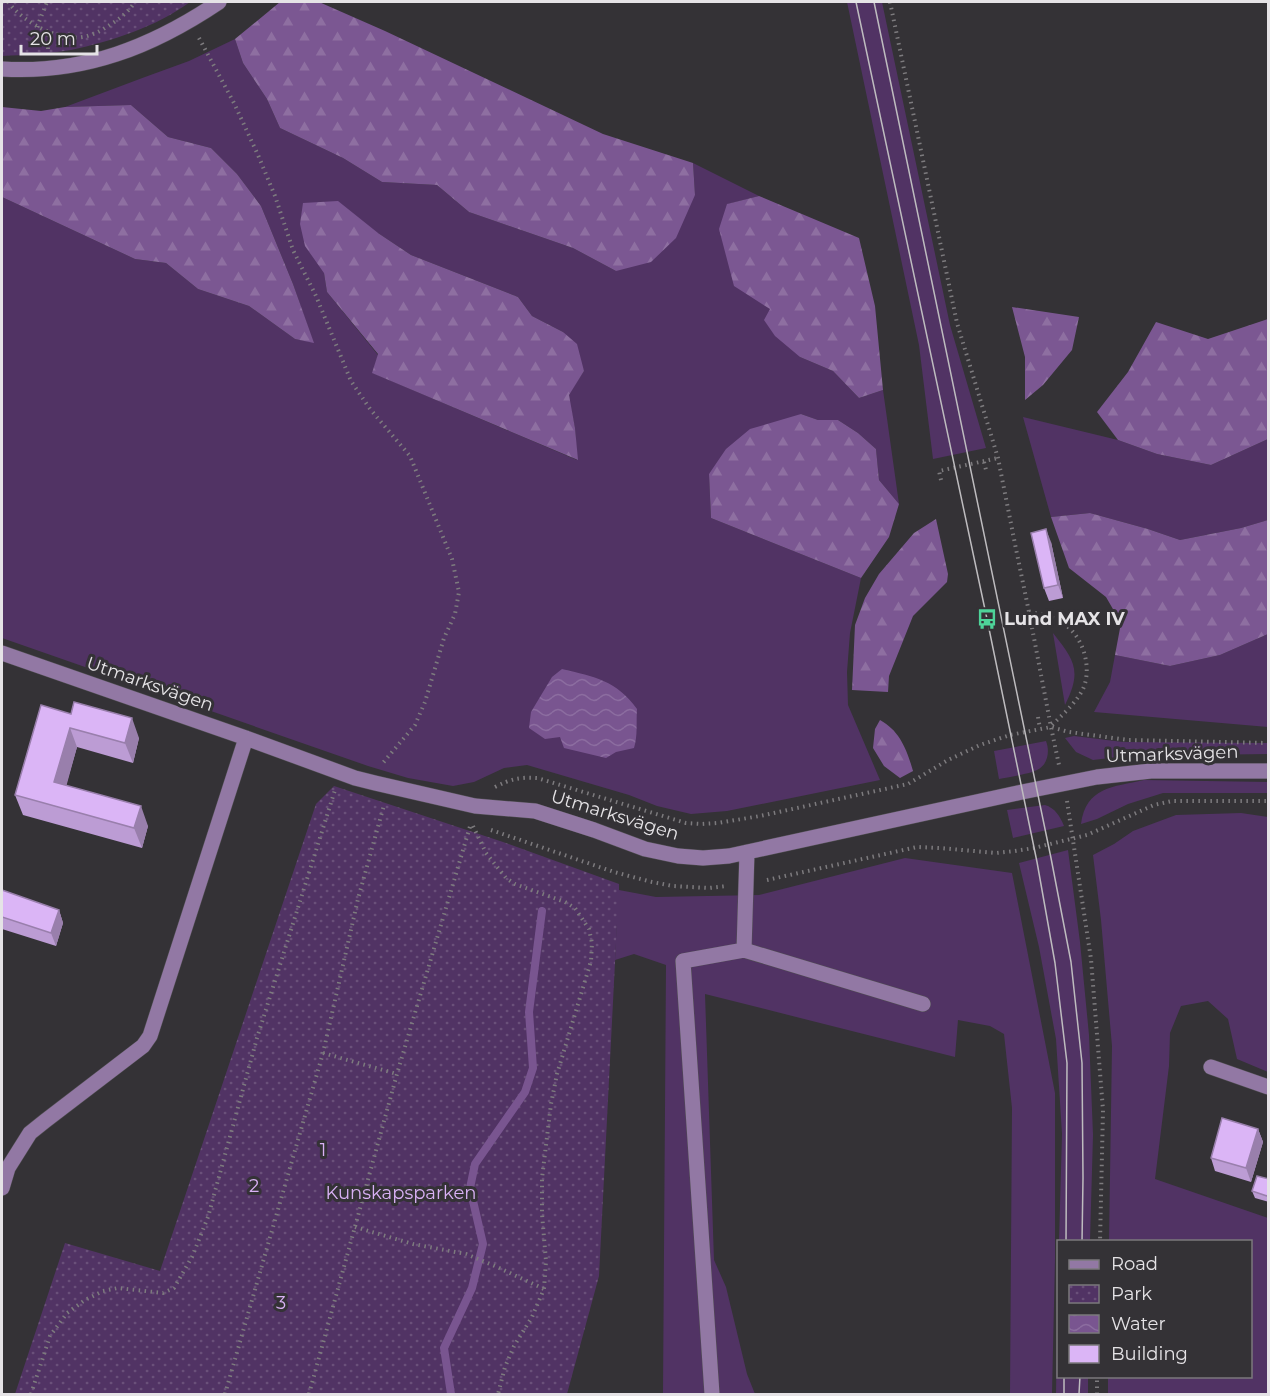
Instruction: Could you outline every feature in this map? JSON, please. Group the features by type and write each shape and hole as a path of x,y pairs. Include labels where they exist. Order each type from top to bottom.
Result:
{"street":[{"path":"2,69 74,66 99,60 166,34 219,2"},
{"name":"Utmarksvägen","path":"2,653 382,785 475,806 535,811 645,849 678,856 703,858 729,856 1064,783 1116,774 1151,771 1269,771"},
{"path":"2,1188 8,1168 30,1133 142,1046 150,1036 246,738"},
{"path":"744,950 747,852"},
{"path":"712,1395 683,961 744,950 923,1004"},
{"path":"1211,1067 1269,1087"}],"path":[{"path":"8,2 18,14 37,27 70,36 89,36 102,30 119,19 135,2"},
{"path":"37,27 47,2"},
{"path":"890,2 957,323 998,458 1064,783 1091,959 1103,1110 1100,1240"},
{"path":"190,21 249,134 275,196 293,250 316,296 351,381 370,409 410,456 452,559 459,592 455,614 444,638 416,725 381,766 382,785 323,1053 225,1395"},
{"path":"941,480 939,471 998,458"},
{"path":"984,462 986,470"},
{"path":"1029,612 1048,616 1067,626 1077,638 1086,658 1087,672 1083,689 1073,705 1051,727"},
{"path":"1038,717 1040,729"},
{"path":"475,806 482,794 509,780 523,777 537,778 686,823 718,823 908,784 948,760 980,745 1010,735 1051,727 1069,732 1128,740 1269,743"},
{"path":"31,1395 50,1336 68,1313 86,1300 118,1288 163,1293 174,1288 192,1257 208,1217 257,1038 342,772"},
{"path":"1073,838 1103,829 1154,805 1172,801 1269,801"},
{"path":"309,1395 397,1074 471,822 486,853 506,878 515,884 565,902 575,908 589,929 592,943 591,961 557,1074 546,1140 542,1178 546,1261 544,1289 532,1317 505,1366 498,1395"},
{"path":"323,1053 397,1074"},
{"path":"355,1227 413,1244 466,1254 544,1289"},
{"path":"1097,1378 1097,1395"}],"green space":[{"path":"2,2 190,2 148,26 102,42 71,50 2,56"},
{"path":"280,2 319,2 603,134 693,163 695,195 676,238 651,262 616,271 573,248 469,212 437,185 382,182 343,158 280,128 267,99 243,63 235,39"},
{"path":"847,2 882,2 950,325 986,448 933,459 919,345"},
{"path":"235,39 243,63 267,99 280,128 343,158 382,182 437,185 469,212 573,248 616,271 695,195 693,163 759,196 728,204 770,309 800,357 833,371 859,398 883,390 899,504 879,480 876,449 838,420 818,420 801,414 709,474 711,518 861,578 850,633 847,672 848,705 880,780 727,811 691,814 657,806 629,795 527,765 504,768 474,782 453,786 408,778 368,766 2,638 2,197 135,259 166,263 198,289 249,306 295,339 313,342 293,284 261,206 237,174 211,148 168,137 131,105 65,107 189,61","holes":["378,233 411,255 518,297 532,316 563,332 584,371 568,395 575,428 577,460 373,373 378,355 327,292 324,273"]},
{"path":"131,105 168,137 211,148 237,174 261,206 314,343 295,339 249,306 198,289 166,263 135,259 2,197 2,107 41,111 65,107"},
{"path":"759,196 859,238 875,306 883,390 859,398 833,371 800,357 775,336 764,320 770,309 734,286 719,229 727,204"},
{"path":"338,201 378,233 411,255 518,297 532,316 563,332 577,344 584,371 569,395 578,460 372,373 378,354 327,292 324,273 305,246 300,224 303,203"},
{"path":"1012,307 1079,317 1072,350 1043,385 1025,400 1025,357"},
{"path":"1268,319 1268,439 1211,465 1157,454 1118,440 1097,412 1128,372 1156,322 1208,339"},
{"path":"801,414 818,420 838,420 876,449 879,480 899,504 889,537 861,578 711,518 709,474 726,449 750,429"},
{"path":"1023,417 1118,440 1157,454 1211,465 1268,439 1268,520 1241,528 1180,540 1090,513 1051,517"},
{"path":"1090,513 1180,540 1241,528 1268,520 1268,634 1220,655 1170,666 1115,655 1121,623 1106,597 1069,568 1051,517"},
{"path":"936,519 948,574 947,582 913,616 889,676 888,692 852,690 855,625 865,598 879,574 914,533"},
{"path":"1053,633 1067,651 1074,667 1073,683 1065,705"},
{"path":"1268,634 1268,727 1094,712 1110,682 1115,655 1170,666 1220,655"},
{"path":"880,720 898,735 908,756 913,771 900,778 884,766 873,748 875,729"},
{"path":"1074,736 1123,742 1268,743 1268,754 1126,756 1093,760 1076,752 1065,738"},
{"path":"1046,741 1047,757 1041,768 999,779 994,751"},
{"path":"1144,780 1268,782 1268,793 1163,793 1128,804 1081,824 1089,802 1095,796 1112,787"},
{"name":"Kunskapsparken","path":"334,786 503,842 619,884 599,1276 567,1394 15,1394 65,1243 160,1271 316,804"},
{"path":"1045,805 1057,813 1064,826 1013,838 1007,810"},
{"path":"1241,813 1268,817 1268,1072 1237,1059 1228,1019 1208,1001 1181,1006 1170,1033 1169,1066 1155,1179 1268,1218 1268,1394 1108,1394 1108,1378 1252,1378 1252,1240 1109,1240 1112,1046 1093,855 1133,831 1176,815"},
{"path":"1068,850 1089,1035 1093,1135 1090,1240 1059,1240 1062,1134 1056,1039 1039,947 1019,863"},
{"path":"905,858 1012,873 1055,1093 1052,1394 1010,1394 1012,1108 1004,1034 990,1026 958,1020 955,1057 705,994 714,1260 726,1287 747,1374 755,1394 663,1394 666,965 634,954 615,960 617,916 604,913 619,884 619,890 656,897 759,895"},
{"path":"1057,1330 1057,1378 1088,1378 1088,1394 1056,1394"}],"water":[{"path":"562,669 604,681 629,699 637,709 634,748 616,752 606,758 564,748 560,737 545,739 529,728 531,712 552,677"}],"building":[{"path":"1046,529 1058,585 1044,588 1031,533"},
{"path":"74,702 132,718 125,743 70,728 54,782 141,806 134,828 15,795 41,705 71,714"},
{"path":"2,890 59,910 51,933 2,917"},
{"path":"1222,1118 1258,1129 1246,1168 1211,1158"},
{"path":"1257,1176 1269,1179 1267,1196 1252,1191"}],"waterway":[{"path":"451,1394 444,1348 472,1288 483,1244 470,1188 475,1164 525,1092 533,1068 529,1012 542,911"}],"tram line":[{"path":"856,2 987,619 1037,862 1055,963 1067,1063 1066,1240"},
{"path":"874,2 1071,962 1082,1063 1082,1240"},
{"path":"1064,1378 1064,1394"},
{"path":"1079,1394 1080,1378"}],"place":[{"name":"Lund MAX IV","path":"987,619"}],"park label":[{"name":"1","path":"323,1150"},
{"name":"2","path":"254,1186"},
{"name":"3","path":"281,1303"}]}
